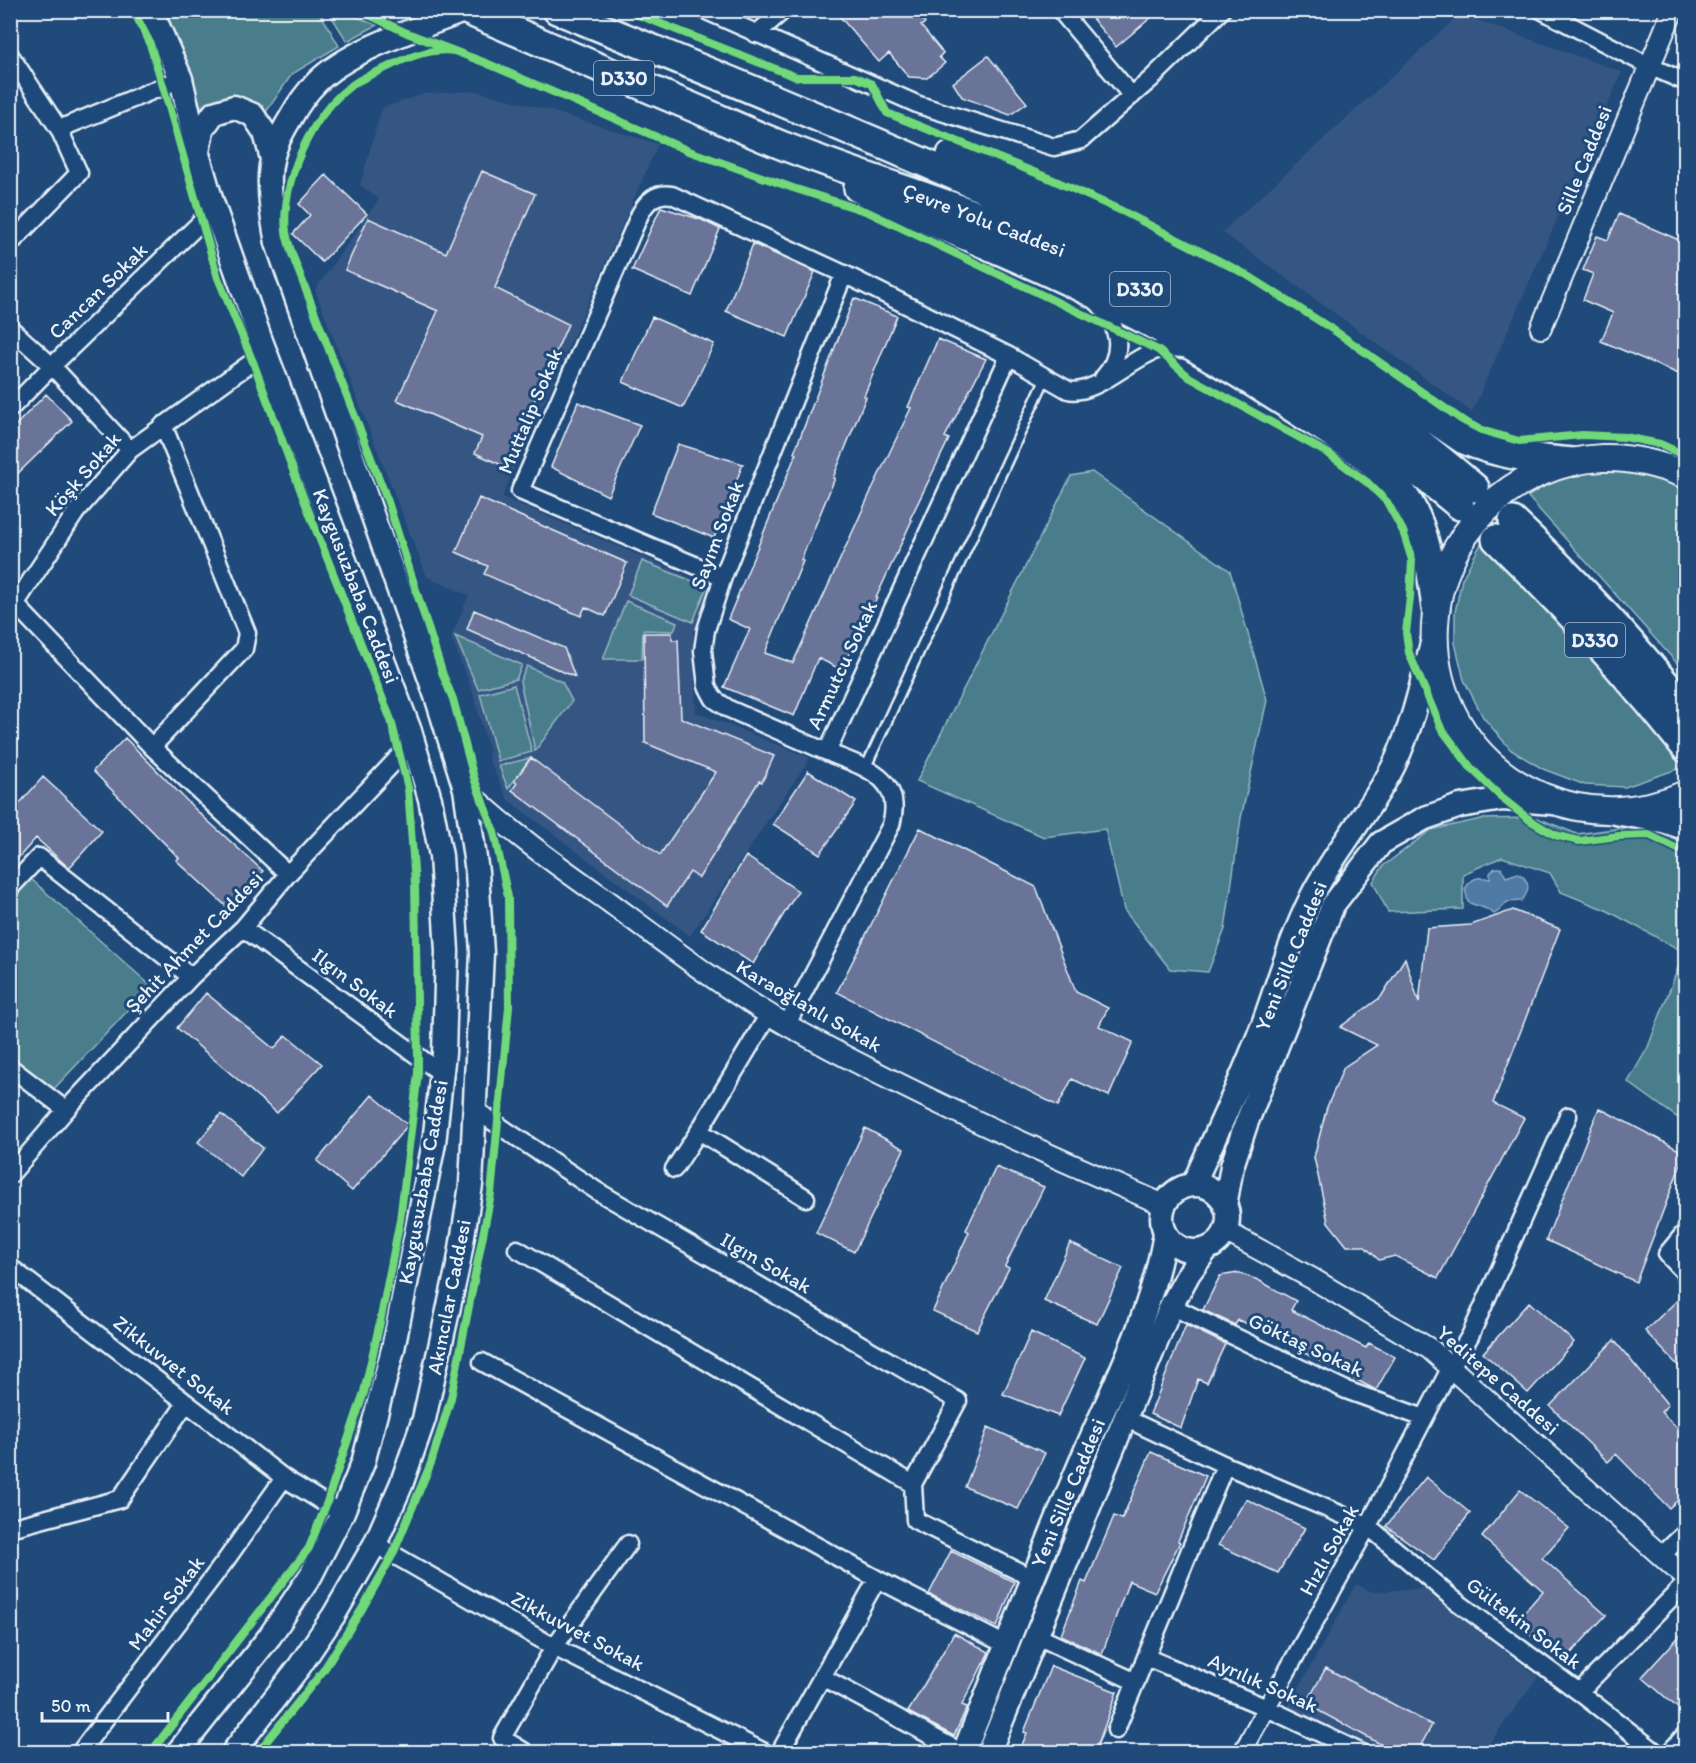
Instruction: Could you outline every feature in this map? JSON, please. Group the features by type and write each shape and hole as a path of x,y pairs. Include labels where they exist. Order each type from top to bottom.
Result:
{"highway":[{"name":"Çevre Yolu Caddesi","path":"466,10 782,145 969,211 1065,251 1123,279 1274,367 1467,497 1404,430 1340,382 1228,308 1114,248 807,112 557,10"},
{"path":"807,112 839,116 878,127 1034,188 1107,220 1205,271 1269,308 1464,440 1503,454 1572,462"},
{"path":"782,145 840,179 883,200 1088,291 1249,379 1343,441 1393,482 1409,504 1422,532 1430,562 1435,620"},
{"name":"D330","path":"1686,708 1640,652 1588,595 1505,530 1686,748"},
{"path":"1618,811 1665,819 1686,826"}],"main road":[{"name":"Kaygusuzbaba Caddesi","path":"151,10 181,79 198,154 212,202 266,352 398,698 430,799 441,856 447,951 444,1053 434,1143 398,1326 363,1463 342,1514"},
{"name":"Kaygusuzbaba Caddesi","path":"465,789 437,699 277,243 271,209 270,173 276,142 299,104 317,82 357,55 466,10"},
{"path":"198,154 202,130 214,113 234,107 253,115 266,133 272,159"},
{"path":"1686,475 1660,465 1631,459 1601,458 1572,462 1529,477 1481,514 1463,538 1449,564 1435,620 1436,661 1443,689 1454,716 1469,740 1488,761 1511,779 1536,794 1581,808 1618,811 1657,804 1686,794"},
{"name":"Yeni Sille Caddesi","path":"1192,1185 1261,1030 1295,935 1313,895 1342,845 1382,786 1397,758 1412,719 1435,620"},
{"name":"Akıncılar Caddesi","path":"233,1752 299,1667 334,1615 375,1544 401,1485 424,1419 459,1261 471,1185 482,953 477,872 465,789"},
{"name":"Yeni Sille Caddesi","path":"1225,1206 1232,1166 1246,1124 1333,905 1381,843 1425,818 1460,806 1503,799 1563,804"},
{"path":"1192,1185 1212,1190 1220,1197 1227,1214 1225,1231 1215,1245 1207,1249 1187,1251 1178,1247 1165,1233 1162,1224 1164,1205 1176,1191 1192,1185"},
{"name":"Yeni Sille Caddesi","path":"962,1752 1032,1578 1144,1315 1160,1265 1165,1233"},
{"name":"Yeni Sille Caddesi","path":"989,1752 1171,1306 1189,1273 1207,1249"},
{"path":"178,1752 270,1636 311,1575 342,1514"}],"street":[{"path":"704,10 919,105 1054,147 1082,140 1132,96 1216,13"},
{"path":"756,34 784,10"},
{"path":"1060,10 1132,96"},
{"path":"1541,10 1649,66 1686,82"},
{"name":"Sille Caddesi","path":"1542,328 1672,10"},
{"path":"10,55 59,129 79,173 10,244"},
{"path":"59,129 181,79"},
{"name":"Muttalip Sokak","path":"723,577 520,491 640,214 649,201 656,196 672,195 844,274"},
{"name":"Cancan Sokak","path":"10,409 51,366 201,222 212,202"},
{"path":"844,274 1009,356 1075,392 1089,388 1137,359 1158,350 1177,348 1204,353"},
{"name":"Sayım Sokak","path":"827,752 729,709 714,699 707,686 704,651 706,630 723,577 844,274"},
{"path":"1088,291 1109,317 1118,342 1115,362 1101,381"},
{"path":"10,328 51,366 130,450"},
{"name":"Köşk Sokak","path":"12,606 76,512 130,450 266,352"},
{"name":"Armutcu Sokak","path":"787,1024 891,825 894,805 888,785 879,777 827,752 1009,356"},
{"path":"152,747 244,649 246,633 163,425"},
{"path":"12,606 152,747 288,874"},
{"name":"Şehit Ahmet Caddesi","path":"10,1175 66,1110 191,977 243,928 288,874 413,742"},
{"name":"Karaoğlanlı Sokak","path":"465,789 518,836 721,984 769,1014 859,1064 1023,1144 1164,1205"},
{"path":"10,888 39,857 191,977"},
{"name":"Ilgın Sokak","path":"243,928 441,1073"},
{"path":"674,1169 769,1014"},
{"path":"10,1066 66,1110"},
{"name":"Ilgın Sokak","path":"474,1109 597,1191 958,1401 913,1484"},
{"name":"Hızlı Sokak","path":"1242,1752 1368,1526 1451,1367 1470,1336 1568,1116"},
{"path":"699,1131 806,1198"},
{"path":"1686,1230 1667,1254 1686,1274"},
{"name":"Yeditepe Caddesi","path":"1225,1231 1313,1279 1430,1348 1686,1578"},
{"path":"517,1248 913,1484 915,1520 1032,1578"},
{"name":"Zikkuvvet Sokak","path":"10,1267 284,1478 342,1514"},
{"name":"Göktaş Sokak","path":"1171,1306 1346,1390 1424,1418"},
{"path":"482,1362 877,1579 1006,1645"},
{"path":"10,1528 120,1499 186,1402"},
{"name":"Gültekin Sokak","path":"1125,1418 1225,1465 1368,1526 1452,1598 1656,1752"},
{"path":"1116,1730 1225,1465"},
{"name":"Mahir Sokak","path":"80,1752 226,1560 284,1478"},
{"path":"1660,1556 1686,1532"},
{"name":"Zikkuvvet Sokak","path":"375,1544 554,1647 764,1752"},
{"path":"525,1752 502,1738 554,1647 628,1544"},
{"path":"780,1752 877,1579"},
{"path":"1579,1692 1686,1583"},
{"path":"1035,1635 1136,1682"},
{"name":"Ayrılık Sokak","path":"1146,1657 1267,1708 1360,1752"},
{"path":"822,1677 962,1752"},
{"path":"1670,1752 1686,1734"}],"lane":[{"path":"866,769 1046,377"}],"shaded area":[{"path":"1460,14 1622,72 1472,412 1222,232"},
{"path":"476,91 548,110 658,144 502,497 710,586 693,634 696,712 810,758 690,936 508,800 488,758 489,750 472,690 451,637 469,595 427,577 315,290 379,199 360,185 382,108 423,94"},
{"path":"1495,868 1501,868 1506,877 1518,873 1527,882 1528,890 1521,901 1507,902 1494,914 1488,909 1468,902 1465,889 1475,879 1490,879 1490,873"},
{"path":"1356,1584 1372,1592 1423,1588 1538,1677 1483,1752 1371,1752 1286,1711"}],"green space":[{"path":"164,11 319,11 339,46 292,74 266,112 234,97 220,99 201,107"},
{"path":"328,11 342,11 377,25 347,41"},
{"path":"1603,469 1666,478 1685,487 1685,672 1528,497 1554,479"},
{"path":"1092,472 1230,571 1267,700 1241,818 1225,929 1208,972 1170,969 1124,910 1105,829 1044,837 917,781 1071,476"},
{"path":"1482,542 1597,656 1684,767 1625,787 1585,785 1543,769 1511,750 1483,717 1464,680 1455,643 1455,612 1462,579"},
{"path":"642,561 707,587 693,622 628,595"},
{"path":"626,601 677,622 674,631 643,630 642,659 603,659"},
{"path":"455,636 522,665 516,679 478,689"},
{"path":"527,666 562,682 572,701 535,751 520,681"},
{"path":"514,685 532,752 498,761 480,694"},
{"path":"530,758 508,789 499,766"},
{"path":"1537,818 1577,834 1635,826 1682,839 1686,843 1685,1123 1628,1082 1648,1047 1684,952 1608,911 1561,892 1550,873 1502,857 1463,874 1463,909 1388,912 1373,882 1383,866 1431,830 1481,819"},
{"path":"31,879 151,986 51,1092 11,1061 10,900"}],"building":[{"path":"834,10 915,10 925,23 921,26 943,53 939,57 945,63 927,78 909,77 889,53 879,62"},
{"path":"1085,10 1160,10 1116,47"},
{"path":"988,56 1027,103 1010,115 962,97 953,83"},
{"path":"482,171 535,194 495,288 568,324 506,467 475,453 482,437 397,400 438,311 345,270 368,218 446,253"},
{"path":"326,175 367,214 322,262 293,234 310,215 299,204"},
{"path":"661,207 702,220 720,229 692,296 632,270"},
{"path":"1619,214 1686,243 1686,377 1601,341 1613,313 1583,300 1593,274 1583,270 1597,236 1608,240"},
{"path":"753,244 815,272 787,337 726,311"},
{"path":"854,298 897,316 801,560 803,561 765,653 793,663 911,408 908,407 938,339 986,359 945,437 949,439 842,670 818,658 794,716 724,687 750,629 728,619 796,454 794,453"},
{"path":"652,317 714,344 683,408 623,382"},
{"path":"46,394 72,421 10,481 10,431"},
{"path":"578,402 640,425 608,496 551,467"},
{"path":"678,444 743,464 714,538 651,513"},
{"path":"479,498 627,563 605,616 585,607 581,616 484,574 488,566 456,552"},
{"path":"474,610 564,648 575,677 467,629"},
{"path":"644,633 672,633 672,640 678,640 681,718 774,756 762,782 759,781 699,878 690,872 667,906 512,790 517,783 514,781 531,758 660,855 716,772 645,743"},
{"path":"125,738 197,811 263,871 227,907 176,860 179,858 93,771"},
{"path":"808,771 856,802 820,854 773,824"},
{"path":"43,777 102,831 69,868 36,838 10,867 10,814"},
{"path":"920,828 1036,887 1076,992 1108,1008 1099,1026 1133,1042 1109,1096 1072,1079 1058,1106 837,992"},
{"path":"746,856 798,891 753,964 701,930"},
{"path":"1513,910 1560,929 1493,1103 1524,1118 1438,1278 1395,1256 1379,1260 1364,1246 1347,1246 1328,1222 1314,1157 1327,1107 1344,1067 1377,1045 1340,1027 1381,997 1405,958 1419,1003 1427,928 1471,925"},
{"path":"206,993 274,1049 286,1035 322,1064 277,1113 177,1028"},
{"path":"372,1095 408,1125 352,1191 317,1161"},
{"path":"1599,1108 1685,1153 1636,1282 1546,1240"},
{"path":"221,1114 263,1148 241,1177 198,1142"},
{"path":"865,1128 904,1149 854,1252 816,1233"},
{"path":"996,1167 1044,1187 1005,1266 1009,1268 977,1331 933,1311 969,1232 966,1230"},
{"path":"1070,1243 1123,1268 1097,1324 1044,1301"},
{"path":"1238,1273 1258,1280 1296,1301 1291,1310 1366,1348 1369,1343 1395,1357 1376,1390 1285,1343 1287,1340 1238,1320 1235,1325 1203,1310 1220,1276"},
{"path":"1686,1292 1686,1374 1645,1331"},
{"path":"1529,1302 1574,1342 1528,1393 1483,1353"},
{"path":"1186,1325 1225,1344 1207,1383 1198,1379 1181,1428 1150,1414"},
{"path":"1031,1332 1085,1358 1058,1416 1003,1394"},
{"path":"1614,1340 1668,1405 1661,1412 1686,1437 1686,1493 1669,1508 1616,1454 1608,1462 1550,1406"},
{"path":"988,1427 1045,1453 1018,1509 965,1487"},
{"path":"1151,1452 1206,1476 1178,1541 1180,1542 1155,1592 1129,1581 1102,1654 1061,1635 1082,1581 1086,1583 1114,1516 1122,1519"},
{"path":"1426,1477 1470,1513 1434,1560 1386,1526"},
{"path":"1520,1490 1569,1528 1542,1558 1606,1615 1563,1662 1515,1622 1543,1591 1482,1537"},
{"path":"1246,1499 1305,1528 1278,1573 1218,1545"},
{"path":"951,1551 1014,1582 997,1627 929,1594"},
{"path":"1686,1629 1686,1715 1642,1677"},
{"path":"954,1633 989,1652 962,1705 967,1707 954,1736 908,1712"},
{"path":"1051,1666 1117,1692 1095,1752 1019,1752 1027,1733 1024,1732"},
{"path":"1326,1668 1432,1725 1417,1752 1395,1752 1306,1704"}],"cycle path":[{"path":"133,10 149,41 218,278 253,362 303,497 391,720 408,788 415,884 418,1058 400,1220 380,1322 364,1392 326,1505 309,1548 151,1752"},
{"path":"358,10 407,33 486,63 689,151 868,212 1158,350 1189,377 1329,454 1368,483 1387,502 1403,531 1412,560 1406,633 1409,653 1441,728 1471,768 1503,799 1531,821 1555,835 1579,841 1649,835 1686,853"},
{"path":"626,10 796,77 855,77 872,84 887,113 1051,179 1122,211 1247,275 1335,331 1462,420 1481,430 1519,441 1582,435 1625,437 1660,444 1686,456"},
{"path":"258,1752 323,1671 362,1609 393,1554 431,1463 451,1398 491,1194 509,1007 508,897 494,832 474,778 453,699 443,675 388,502 292,254 286,232 288,191 302,149 313,129 340,95 359,80 407,59 430,52 454,51"}]}
